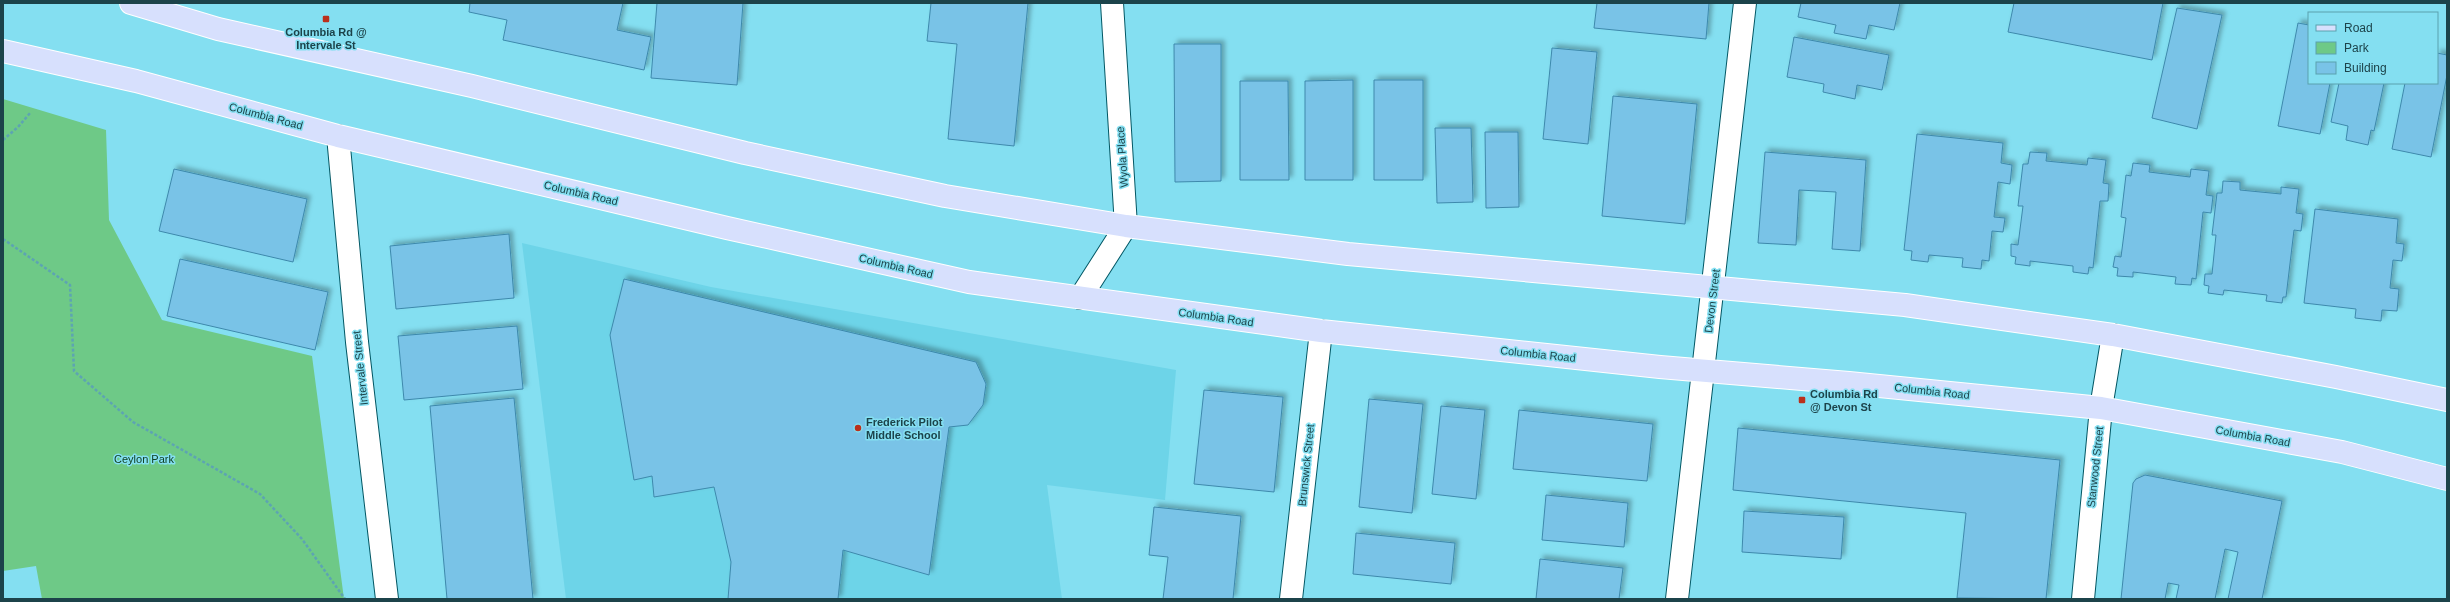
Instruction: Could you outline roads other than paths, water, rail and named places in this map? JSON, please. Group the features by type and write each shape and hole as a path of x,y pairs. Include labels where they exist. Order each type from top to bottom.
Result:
{"main road":[{"path":"131,3 218,29 472,86 798,165 945,196 1126,226 1348,254 1904,304 2112,335 2336,377 2447,400"},
{"name":"Columbia Road","path":"3,51 136,81 338,136 727,228 969,282 1321,331 1704,371 1849,383 2101,408 2342,452 2447,479"}],"street":[{"name":"Wyola Place","path":"1112,3 1126,226"},
{"name":"Devon Street","path":"1678,599 1745,3"},
{"name":"Intervale Street","path":"338,136 357,342 387,599"},
{"path":"1080,298 1126,226"},
{"name":"Brunswick Street","path":"1291,599 1321,331"},
{"name":"Stanwood Street","path":"2083,599 2101,408 2112,335"}],"place":[{"name":"Columbia Rd @ Intervale St","path":"326,19"},
{"name":"Columbia Rd @ Devon St","path":"1802,400"},
{"name":"Frederick Pilot Middle School","path":"858,428"}],"park label":[{"name":"Ceylon Park","path":"144,459"}]}
